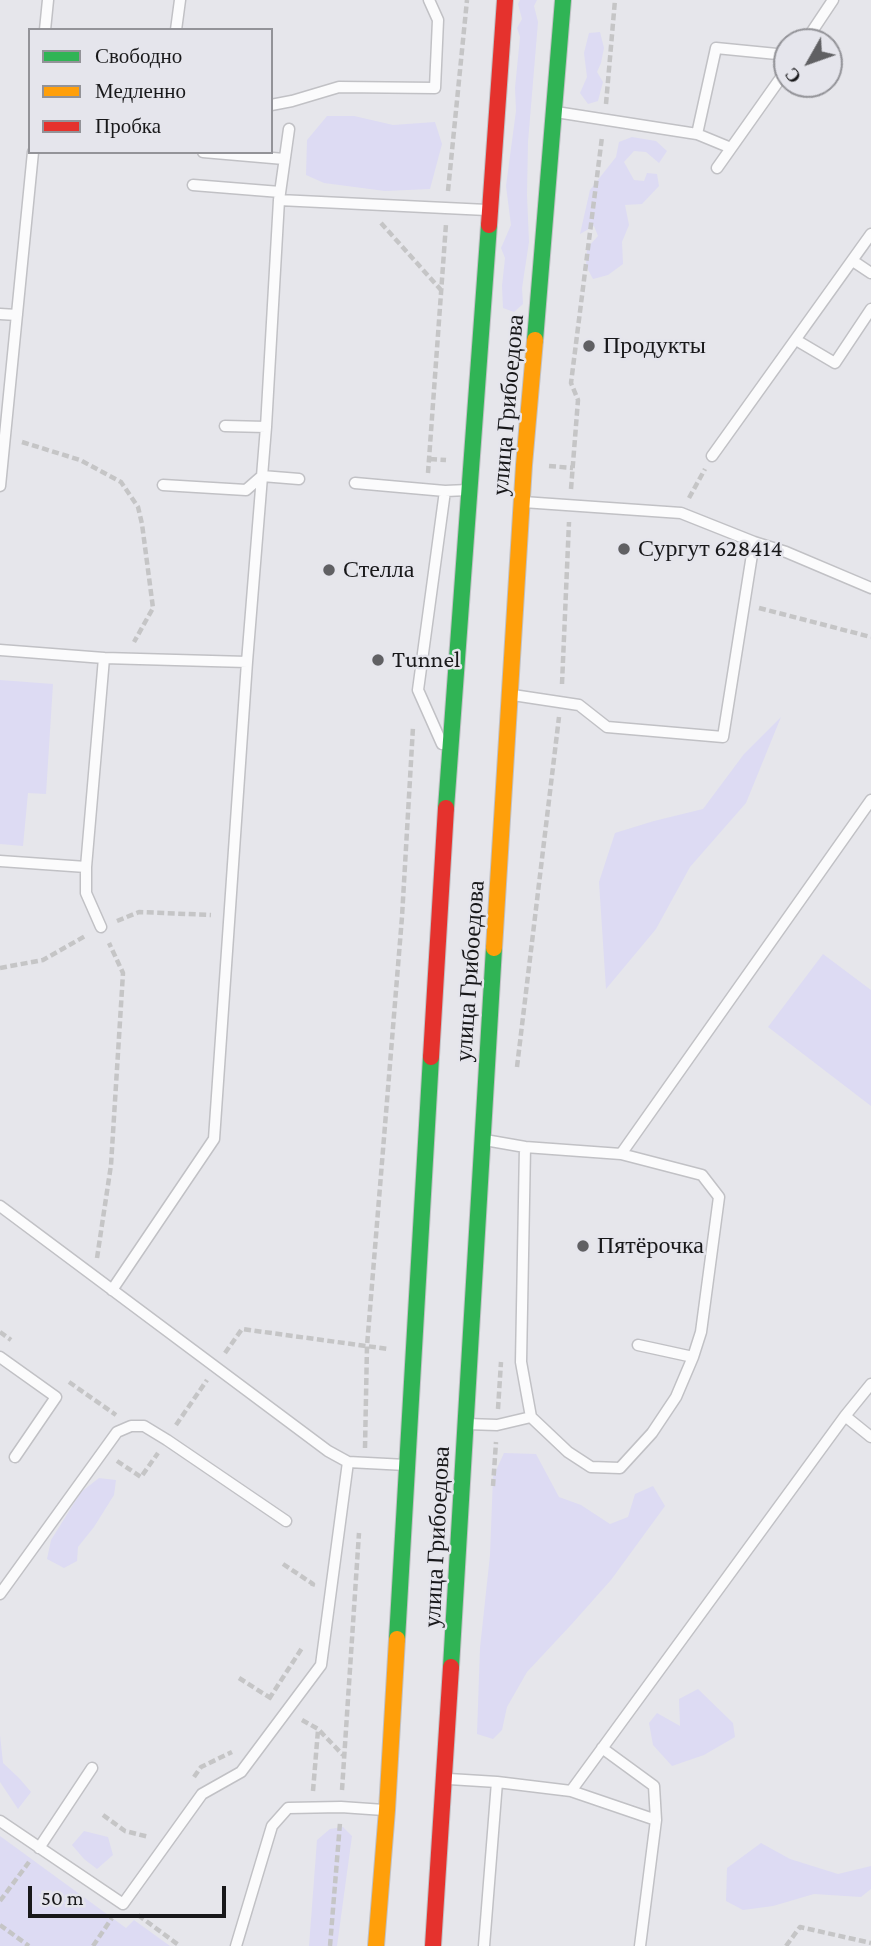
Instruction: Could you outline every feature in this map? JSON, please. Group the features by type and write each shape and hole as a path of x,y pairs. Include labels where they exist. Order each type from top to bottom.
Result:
{"main road":[{"name":"улица Грибоедова","path":"376,1946 387,1810 449,759 505,0"},
{"name":"улица Грибоедова","path":"433,1946 524,465 563,0"}],"lane":[{"path":"45,28 48,0"},
{"path":"176,28 180,0"},
{"path":"273,105 339,87 435,88 438,20 429,0"},
{"path":"814,28 833,0"},
{"path":"697,134 716,48 773,54"},
{"path":"717,168 773,89"},
{"path":"555,112 697,134 731,148"},
{"path":"112,1290 214,1139 266,427 280,196 289,129"},
{"path":"0,486 33,154"},
{"path":"226,154 284,159"},
{"path":"193,185 364,204 490,210"},
{"path":"712,456 871,234"},
{"path":"853,261 871,272"},
{"path":"796,340 835,363 871,309"},
{"path":"0,314 17,315"},
{"path":"225,426 266,427"},
{"path":"163,485 246,490 262,476 299,479"},
{"path":"355,483 445,491 468,490"},
{"path":"445,491 418,690 449,759"},
{"path":"523,502 681,513 786,552 871,588"},
{"path":"510,694 579,705 607,727 723,737 754,542"},
{"path":"0,650 104,658 247,662"},
{"path":"101,927 86,893 86,867 104,658"},
{"path":"621,1154 871,800"},
{"path":"0,861 86,867"},
{"path":"482,1139 525,1147 621,1154 702,1175 719,1197 701,1332 693,1357 676,1397 652,1433 620,1468 591,1467 568,1452 531,1417 521,1362 525,1147"},
{"path":"0,1206 328,1451 348,1462 406,1465"},
{"path":"638,1345 693,1357"},
{"path":"0,1357 56,1397 15,1457"},
{"path":"571,1791 871,1384"},
{"path":"845,1416 871,1437"},
{"path":"467,1424 497,1425 531,1417"},
{"path":"0,1594 117,1432 131,1426 144,1426 167,1440 286,1521"},
{"path":"0,1821 122,1904 202,1794 241,1772 321,1665 348,1462"},
{"path":"602,1748 654,1786 656,1820 640,1946"},
{"path":"39,1847 92,1768"},
{"path":"445,1779 571,1791 656,1820"},
{"path":"484,1946 497,1782"},
{"path":"236,1946 272,1826 288,1808 387,1810"}],"path":[{"path":"426,489 447,206 467,0"},
{"path":"516,1074 561,701 578,400 571,383 604,120 615,0"},
{"path":"364,204 441,290"},
{"path":"5,437 80,460 121,482 138,507 153,608 126,659"},
{"path":"681,513 712,456"},
{"path":"745,604 871,637"},
{"path":"365,1464 367,1346 402,916 413,723"},
{"path":"94,1276 111,1165 123,973 101,927"},
{"path":"112,1457 141,1477 242,1329 414,1351"},
{"path":"471,1353 521,1362"},
{"path":"492,1493 501,1359"},
{"path":"330,1946 359,1533"},
{"path":"283,1564 313,1584 311,1598"},
{"path":"263,1709 302,1651 304,1638"},
{"path":"239,1678 318,1729 344,1756"},
{"path":"311,1807 318,1729"},
{"path":"187,1787 201,1767 233,1752"},
{"path":"103,1815 125,1831 150,1837"},
{"path":"0,1901 39,1847"},
{"path":"93,1946 122,1904 180,1946"},
{"path":"0,1925 29,1946"},
{"path":"786,1946 800,1927 871,1943"}],"shaded area":[{"path":"520,0 537,0 534,6 538,22 528,142 529,242 522,288 523,304 514,312 503,308 505,258 501,248 511,225 506,186 516,111 515,88 520,37 517,28 522,19 518,4"},
{"path":"600,32 604,48 597,72 603,82 598,101 588,104 580,93 587,77 584,53 589,33"},
{"path":"327,116 354,116 393,125 435,122 442,144 430,189 385,191 324,183 306,175 307,140"},
{"path":"632,137 656,141 667,151 659,163 646,152 634,151 624,162 634,180 644,181 647,173 657,174 659,186 642,204 625,205 629,225 622,242 623,264 608,275 593,279 586,266 587,248 598,236 594,226 580,234 590,190 616,157 619,142"},
{"path":"0,680 53,684 46,794 28,793 23,846 0,844"},
{"path":"781,717 746,803 690,867 656,929 606,989 599,882 615,833 703,809 744,754"},
{"path":"823,954 871,990 871,1106 768,1027"},
{"path":"504,1453 536,1454 559,1497 581,1505 610,1524 628,1517 635,1494 653,1486 665,1506 611,1580 527,1672 507,1707 502,1730 493,1739 477,1734 480,1648 490,1555 493,1477"},
{"path":"99,1478 116,1480 114,1495 78,1547 77,1561 64,1568 47,1559 51,1540 81,1492"},
{"path":"698,1689 733,1723 735,1737 704,1755 672,1766 653,1745 649,1723 657,1713 680,1726 679,1699"},
{"path":"0,1735 3,1763 31,1792 18,1809 0,1782"},
{"path":"343,1827 352,1836 337,1946 309,1946 317,1840 330,1829"},
{"path":"84,1831 108,1837 113,1855 97,1869 72,1845"},
{"path":"0,1836 126,1928 134,1920 170,1946 0,1946"},
{"path":"761,1843 790,1859 838,1874 871,1866 871,1889 861,1897 814,1894 773,1906 743,1910 726,1901 727,1868"}],"traffic: fast":[{"path":"535,340 563,0"},
{"path":"446,808 489,225"},
{"path":"451,1667 494,948"},
{"path":"397,1639 431,1057"}],"traffic: slow":[{"path":"494,948 524,465 535,340"},
{"path":"376,1946 397,1639"}],"traffic: jam":[{"path":"489,225 505,0"},
{"path":"431,1057 446,808"},
{"path":"433,1946 451,1667"}],"place":[{"name":"Продукты","path":"589,346"},
{"name":"Сургут 628414","path":"624,549"},
{"name":"Стелла","path":"329,570"},
{"name":"Tunnel","path":"378,660"},
{"name":"Пятёрочка","path":"583,1246"}]}
